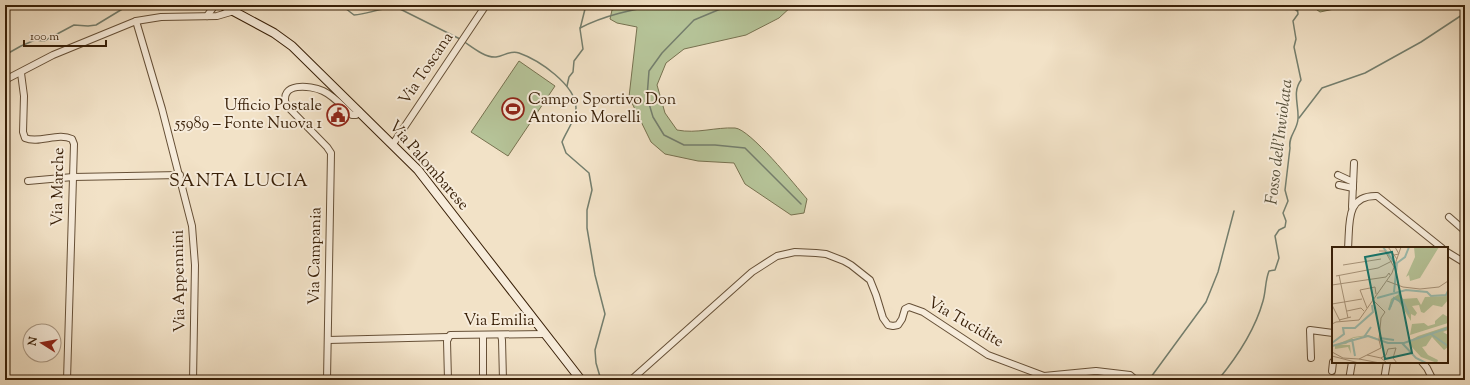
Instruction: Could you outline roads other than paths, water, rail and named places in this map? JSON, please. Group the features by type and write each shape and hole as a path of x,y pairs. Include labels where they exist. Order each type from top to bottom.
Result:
{"main road":[{"name":"Via Palombarese","path":"222,5 287,42 393,144 433,188 581,380"}],"street":[{"path":"5,7 9,5"},
{"path":"207,16 215,5"},
{"name":"Via Toscana","path":"393,144 461,44 484,7"},
{"path":"5,80 53,54 136,21 155,17 220,16 234,11"},
{"name":"Via Appennini","path":"136,21 180,175 197,245 193,380"},
{"name":"Via Marche","path":"20,73 24,102 24,137 31,140 64,137 72,139 74,146 67,380"},
{"name":"Via Campania","path":"327,380 330,153 327,146 286,105 285,97 288,90 295,87 320,90 333,98 352,115 356,115 359,111"},
{"path":"1348,247 1354,163"},
{"path":"28,181 73,177 180,175"},
{"path":"1338,175 1353,185"},
{"path":"1339,185 1353,185"},
{"path":"1352,208 1357,200 1366,196 1377,196 1441,247"},
{"path":"1449,217 1465,231"},
{"name":"Via Tucidite","path":"631,380 752,272 777,256 805,252 826,254 851,265 863,274 874,288 883,318 888,325 898,325 905,310 909,307 923,312 988,355 1044,376 1096,371 1130,375 1136,380"},
{"path":"1448,253 1465,263"},
{"path":"1311,358 1310,330 1332,333"},
{"name":"Via Emilia","path":"448,380 448,336 456,334 545,334"},
{"path":"483,335 483,380"},
{"path":"501,335 503,380"},
{"path":"328,340 448,336"},
{"path":"1332,371 1333,363"},
{"path":"1349,380 1352,363"},
{"path":"1384,380 1387,363"},
{"path":"1423,363 1428,368 1433,380"}],"waterway":[{"path":"5,55 35,40 44,41 74,25 96,25 129,5"},
{"path":"341,5 354,15 382,9 400,9 460,39"},
{"path":"567,86 569,77 573,72 574,61 583,49 580,29 586,5"},
{"path":"580,28 609,16 659,5"},
{"path":"730,5 694,20 662,53 649,71 647,97 653,117 664,135 684,145 715,145 745,148 801,204"},
{"path":"1289,5 1297,11"},
{"name":"Fosso dell'Inviolata","path":"1218,380 1232,362 1250,333 1260,312 1269,271 1275,270 1279,258 1275,236 1279,230 1285,227 1286,221 1283,213 1288,201 1285,190 1290,140 1298,119 1296,94 1301,80 1294,47 1296,39 1293,21 1298,14 1297,5"},
{"path":"1299,118 1322,88 1365,73 1421,42 1465,13"},
{"path":"463,41 487,56 496,57 513,52 527,56 555,74 570,91 574,99 576,108 574,117 562,142 566,153 589,173 592,190 587,210 587,228 595,275 605,314 595,350 596,363 601,380"},
{"path":"1154,380 1151,377 1206,302 1218,272 1234,211"}],"place":[{"name":"Campo Sportivo Don Antonio Morelli","path":"513,109"},
{"name":"Ufficio Postale 55989 – Fonte Nuova 1","path":"338,115"}],"district":[{"name":"SANTA LUCIA","path":"239,182"}]}
